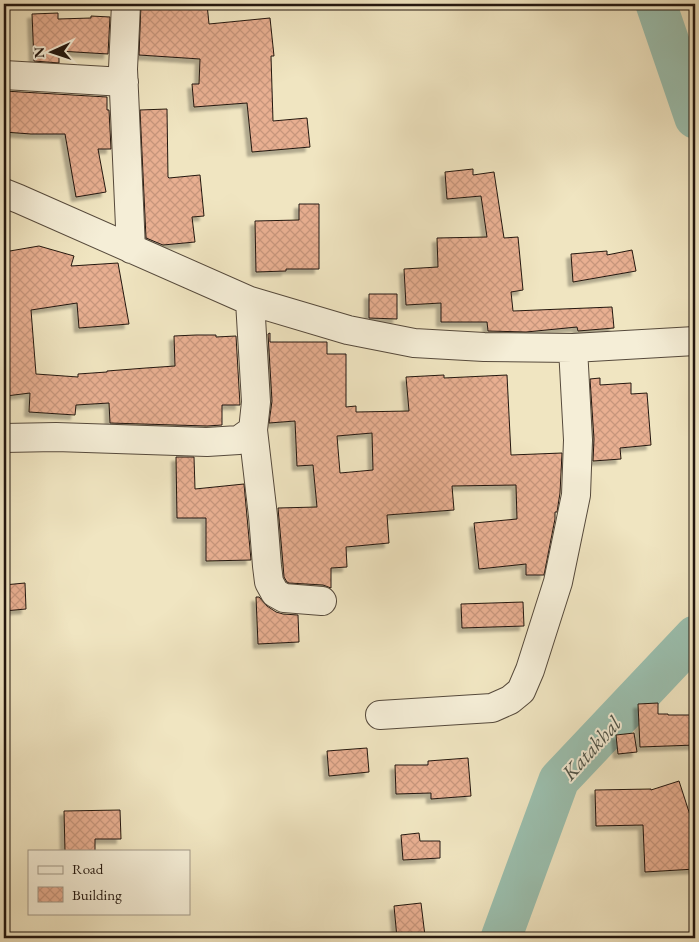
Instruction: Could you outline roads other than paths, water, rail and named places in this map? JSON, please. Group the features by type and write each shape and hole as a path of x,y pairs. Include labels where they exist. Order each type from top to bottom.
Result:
{"street":[{"path":"126,4 123,69 131,249"},
{"path":"4,75 124,82"},
{"path":"4,193 250,301 348,330 414,342 484,348 573,348 690,341"},
{"path":"250,301 256,402 253,430 269,582 275,593 284,598 322,601"},
{"path":"380,715 492,708 510,700 521,691 530,670 558,582 576,495 578,440 573,348"},
{"path":"4,438 56,437 207,442 238,440 253,430"}],"waterway":[{"name":"Katakhal","path":"656,4 695,118"},
{"name":"Katakhal","path":"501,938 559,780 695,636"}]}
